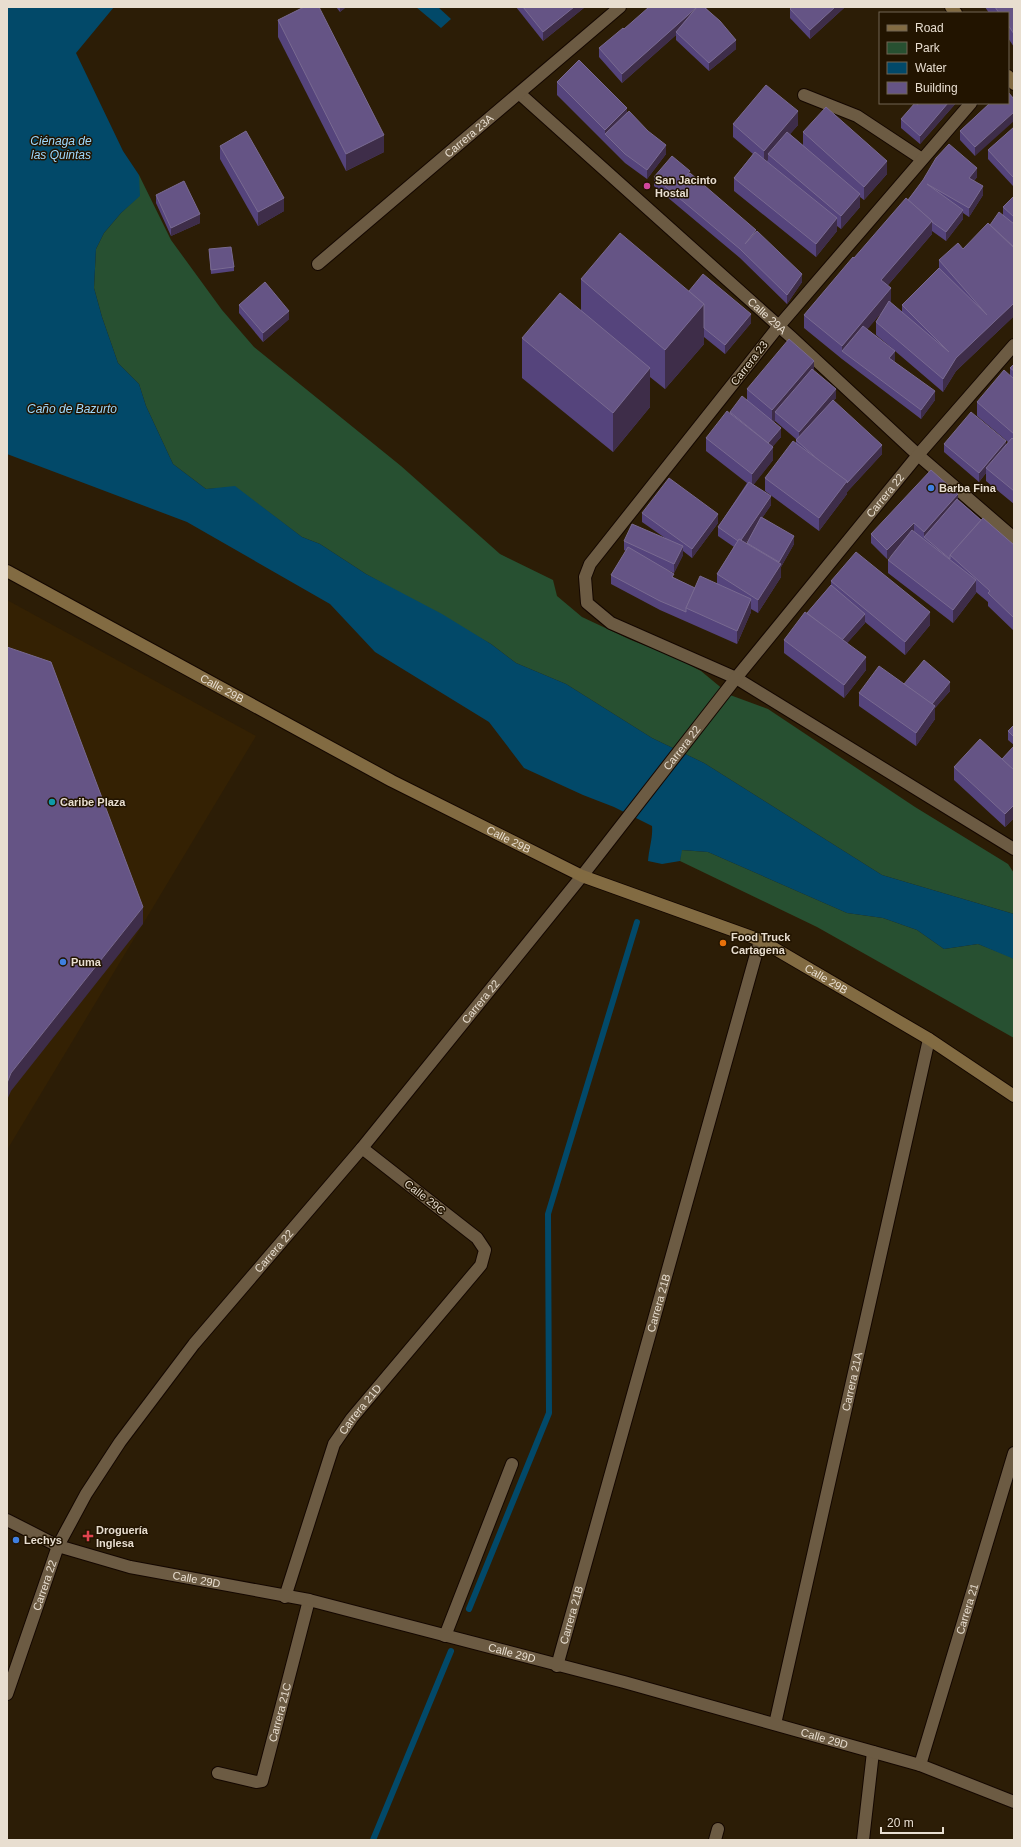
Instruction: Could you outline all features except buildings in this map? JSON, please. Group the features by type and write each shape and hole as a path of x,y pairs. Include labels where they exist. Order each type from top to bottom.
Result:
{"main road":[{"name":"Calle 29B","path":"7,572 392,781 582,876 760,940 929,1039 1014,1096"}],"street":[{"name":"Carrera 23A","path":"318,264 520,94 620,7"},
{"name":"Calle 29A","path":"520,94 918,455 1014,538"},
{"path":"804,95 857,116 922,159"},
{"name":"Carrera 23","path":"736,678 611,623 586,603 585,577 590,564 778,327 970,104"},
{"name":"Carrera 22","path":"7,1694 58,1546 86,1494 120,1442 194,1344 362,1148 582,876 736,678 918,455 1014,345"},
{"path":"736,678 1014,849"},
{"name":"Carrera 21B","path":"557,1666 760,940"},
{"name":"Carrera 21A","path":"775,1724 929,1039"},
{"name":"Calle 29C","path":"362,1148 477,1238 485,1250"},
{"name":"Carrera 21D","path":"285,1596 334,1444 352,1418 481,1264 485,1250"},
{"name":"Carrera 21","path":"920,1765 1014,1453"},
{"path":"445,1636 512,1464"},
{"name":"Calle 29D","path":"7,1520 58,1546 130,1567 309,1600 445,1636 775,1724 920,1765 1014,1802"},
{"name":"Carrera 21C","path":"218,1773 256,1782 262,1781 309,1600"},
{"path":"863,1840 873,1752"}],"shaded area":[{"name":"Caribe Plaza","path":"7,600 256,736 7,1150"}],"green space":[{"path":"139,175 171,240 222,310 254,347 401,466 500,554 553,580 557,596 582,617 631,640 674,657 701,671 730,695 768,709 915,807 1008,864 1014,873 1014,914 882,875 704,763 652,738 566,684 516,663 491,644 366,574 320,544 302,537 235,487 206,489 173,464 146,406 139,384 118,363 102,317 94,288 96,249 104,233 121,213 139,196"},
{"path":"681,850 708,852 847,913 883,918 917,930 944,949 978,944 1011,957 1014,959 1014,1038 817,927 680,861"}],"water":[{"name":"Caño de Bazurto","path":"7,7 114,7 76,53 123,151 139,175 140,196 121,213 104,233 96,249 94,288 102,317 118,363 139,384 146,406 173,464 206,489 235,486 302,537 320,544 366,574 442,614 491,644 516,663 566,684 652,738 704,763 882,875 1014,914 1014,959 978,944 944,949 917,930 883,918 847,913 708,852 682,850 680,861 662,864 648,861 652,826 614,807 583,795 524,768 489,722 375,652 330,604 187,522 7,454"},
{"path":"416,7 438,7 451,19 441,28"}],"waterway":[{"path":"469,1609 549,1413 548,1214 637,922"},
{"path":"373,1840 451,1651"}],"place":[{"name":"San Jacinto Hostal","path":"647,186"},
{"name":"Barba Fina","path":"931,488"},
{"name":"Caribe Plaza","path":"52,802"},
{"name":"Food Truck Cartagena","path":"723,943"},
{"name":"Puma","path":"63,962"},
{"name":"Droguería Inglesa","path":"88,1536"},
{"name":"Lechys","path":"16,1540"}],"water label":[{"name":"Ciénaga de las Quintas","path":"61,148"}]}
